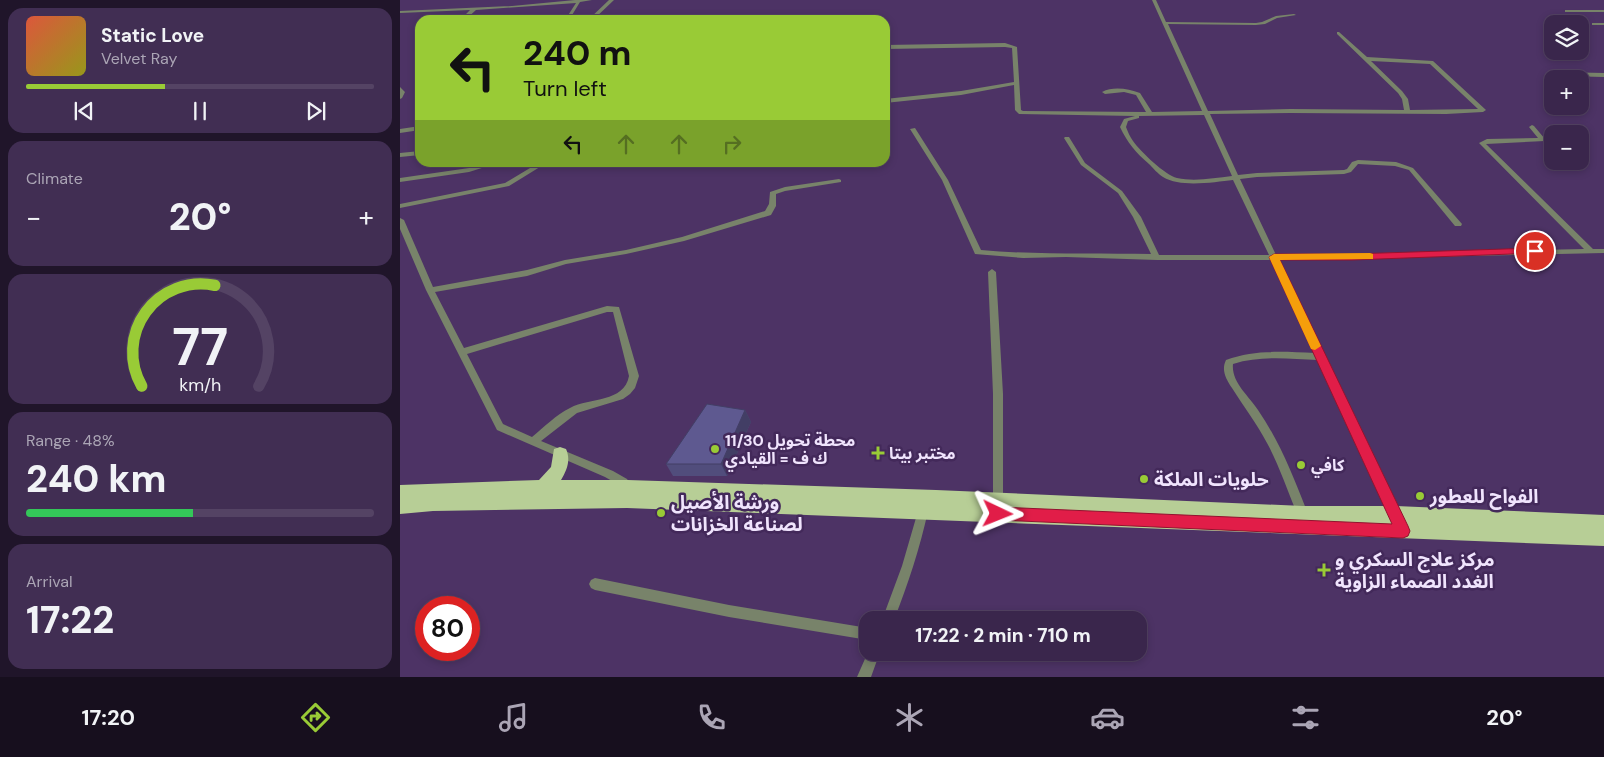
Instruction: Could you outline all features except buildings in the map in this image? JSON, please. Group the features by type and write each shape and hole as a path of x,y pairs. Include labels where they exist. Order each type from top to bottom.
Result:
{"highway":[{"path":"542,487 559,470 562,462 560,454"},
{"path":"400,492 542,487 627,494 923,511 998,507 1403,531 1602,537"},
{"path":"400,506 627,494 998,507 1303,514 1396,514 1602,537"}],"street":[{"path":"400,12 474,9 590,0"},
{"path":"596,15 612,0"},
{"path":"1154,0 1403,531"},
{"path":"570,15 579,1"},
{"path":"467,15 474,9"},
{"path":"1567,11 1604,11"},
{"path":"1165,23 1256,24 1276,17 1294,15"},
{"path":"1594,24 1604,24"},
{"path":"1340,33 1406,99 1407,111"},
{"path":"890,47 1010,46 1015,49 1018,110 1021,113 1150,114 1483,110 1431,62 1367,59"},
{"path":"1589,75 1604,75"},
{"path":"890,100 961,93 1016,83"},
{"path":"400,89 402,92 400,97"},
{"path":"1105,92 1124,90 1138,94 1150,114"},
{"path":"1208,113 1141,116 1126,120 1123,127 1130,141 1138,150 1166,176 1177,180 1204,181 1236,177 1344,172 1348,171 1354,163 1358,162 1403,166 1416,174 1458,224"},
{"path":"1532,127 1544,140 1487,141 1482,143 1590,250"},
{"path":"400,131 415,129"},
{"path":"913,129 944,180 978,252 1023,256 1066,255 1156,258 1352,257 1604,251"},
{"path":"1067,138 1083,164 1120,192 1137,217 1156,258"},
{"path":"400,155 415,154"},
{"path":"400,180 468,167"},
{"path":"400,206 507,185 537,167"},
{"path":"430,290 526,273 565,262 626,252 684,239 768,213 772,210 774,199 772,193 779,189 788,190 839,181"},
{"path":"400,220 430,290 500,427 609,474 627,494"},
{"path":"992,272 998,394 998,507"},
{"path":"463,352 607,309 616,309 634,376 634,383 631,389 605,402 574,410 533,442"},
{"path":"1303,514 1277,449 1233,382 1227,368 1228,362 1241,357 1263,355 1321,357"},
{"path":"892,611 906,577 923,511"},
{"path":"595,584 729,611 859,633"},
{"path":"864,677 870,661"}],"slow traffic":[{"path":"1315,346 1274,257 1370,257"}],"place":[{"name":"محطة تحويل 11/30 ك ف = القيادي","path":"715,449"},
{"name":"مختبر بيتا","path":"878,453"},
{"name":"كافي","path":"1301,465"},
{"name":"حلويات الملكة","path":"1144,479"},
{"name":"الفواح للعطور","path":"1420,496"},
{"name":"ورشة الأصيل لصناعة الخزانات","path":"661,513"},
{"name":"مركز علاج السكري و الغدد الصماء الزاوية","path":"1324,570"}],"route":[{"path":"998,514 1403,531 1274,257 1352,257 1535,251"}]}
